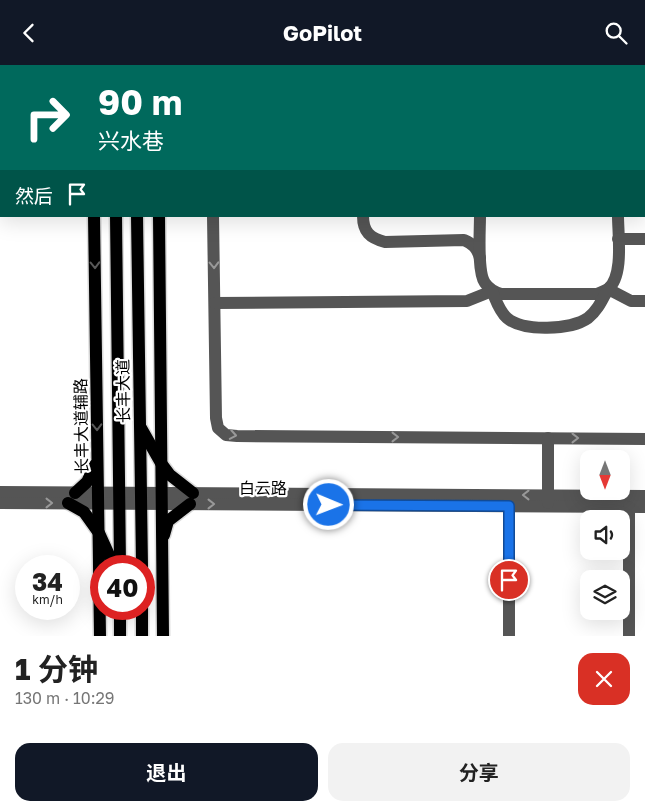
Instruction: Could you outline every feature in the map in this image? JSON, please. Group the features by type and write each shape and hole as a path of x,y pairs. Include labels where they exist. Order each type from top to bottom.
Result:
{"main road":[{"name":"长丰大道辅路","path":"94,217 100,636"},
{"name":"长丰大道","path":"116,217 120,555"},
{"name":"长丰大道","path":"138,217 142,555"},
{"path":"159,217 163,636"},
{"path":"140,425 161,463 192,498 168,521 162,545"},
{"path":"97,450 95,468 87,482 72,498 99,533 109,555"},
{"path":"142,620 142,636"},
{"path":"114,636 120,622"},
{"path":"120,622 120,636"}],"street":[{"path":"213,217 216,417 218,428 226,435 645,439"},
{"path":"363,217 363,225 367,233 375,239 385,241 464,240 472,244 478,251 480,258"},
{"path":"480,217 480,258 484,283 492,291 499,308 507,318 518,325 532,327 566,327 578,324 599,307 615,280 618,270 618,217"},
{"path":"618,239 645,239"},
{"path":"214,303 467,301 492,291 501,294 597,294 608,289"},
{"path":"608,289 631,301 645,301"},
{"path":"548,438 548,501"},
{"name":"白云路","path":"0,492 72,498"},
{"name":"白云路","path":"192,498 509,506 548,501 645,495"},
{"name":"白云路","path":"0,503 72,498 192,498 548,501 645,507"},
{"path":"509,506 509,636"},
{"path":"629,507 630,636"}],"route":[{"path":"329,505 509,506 509,580"}]}
